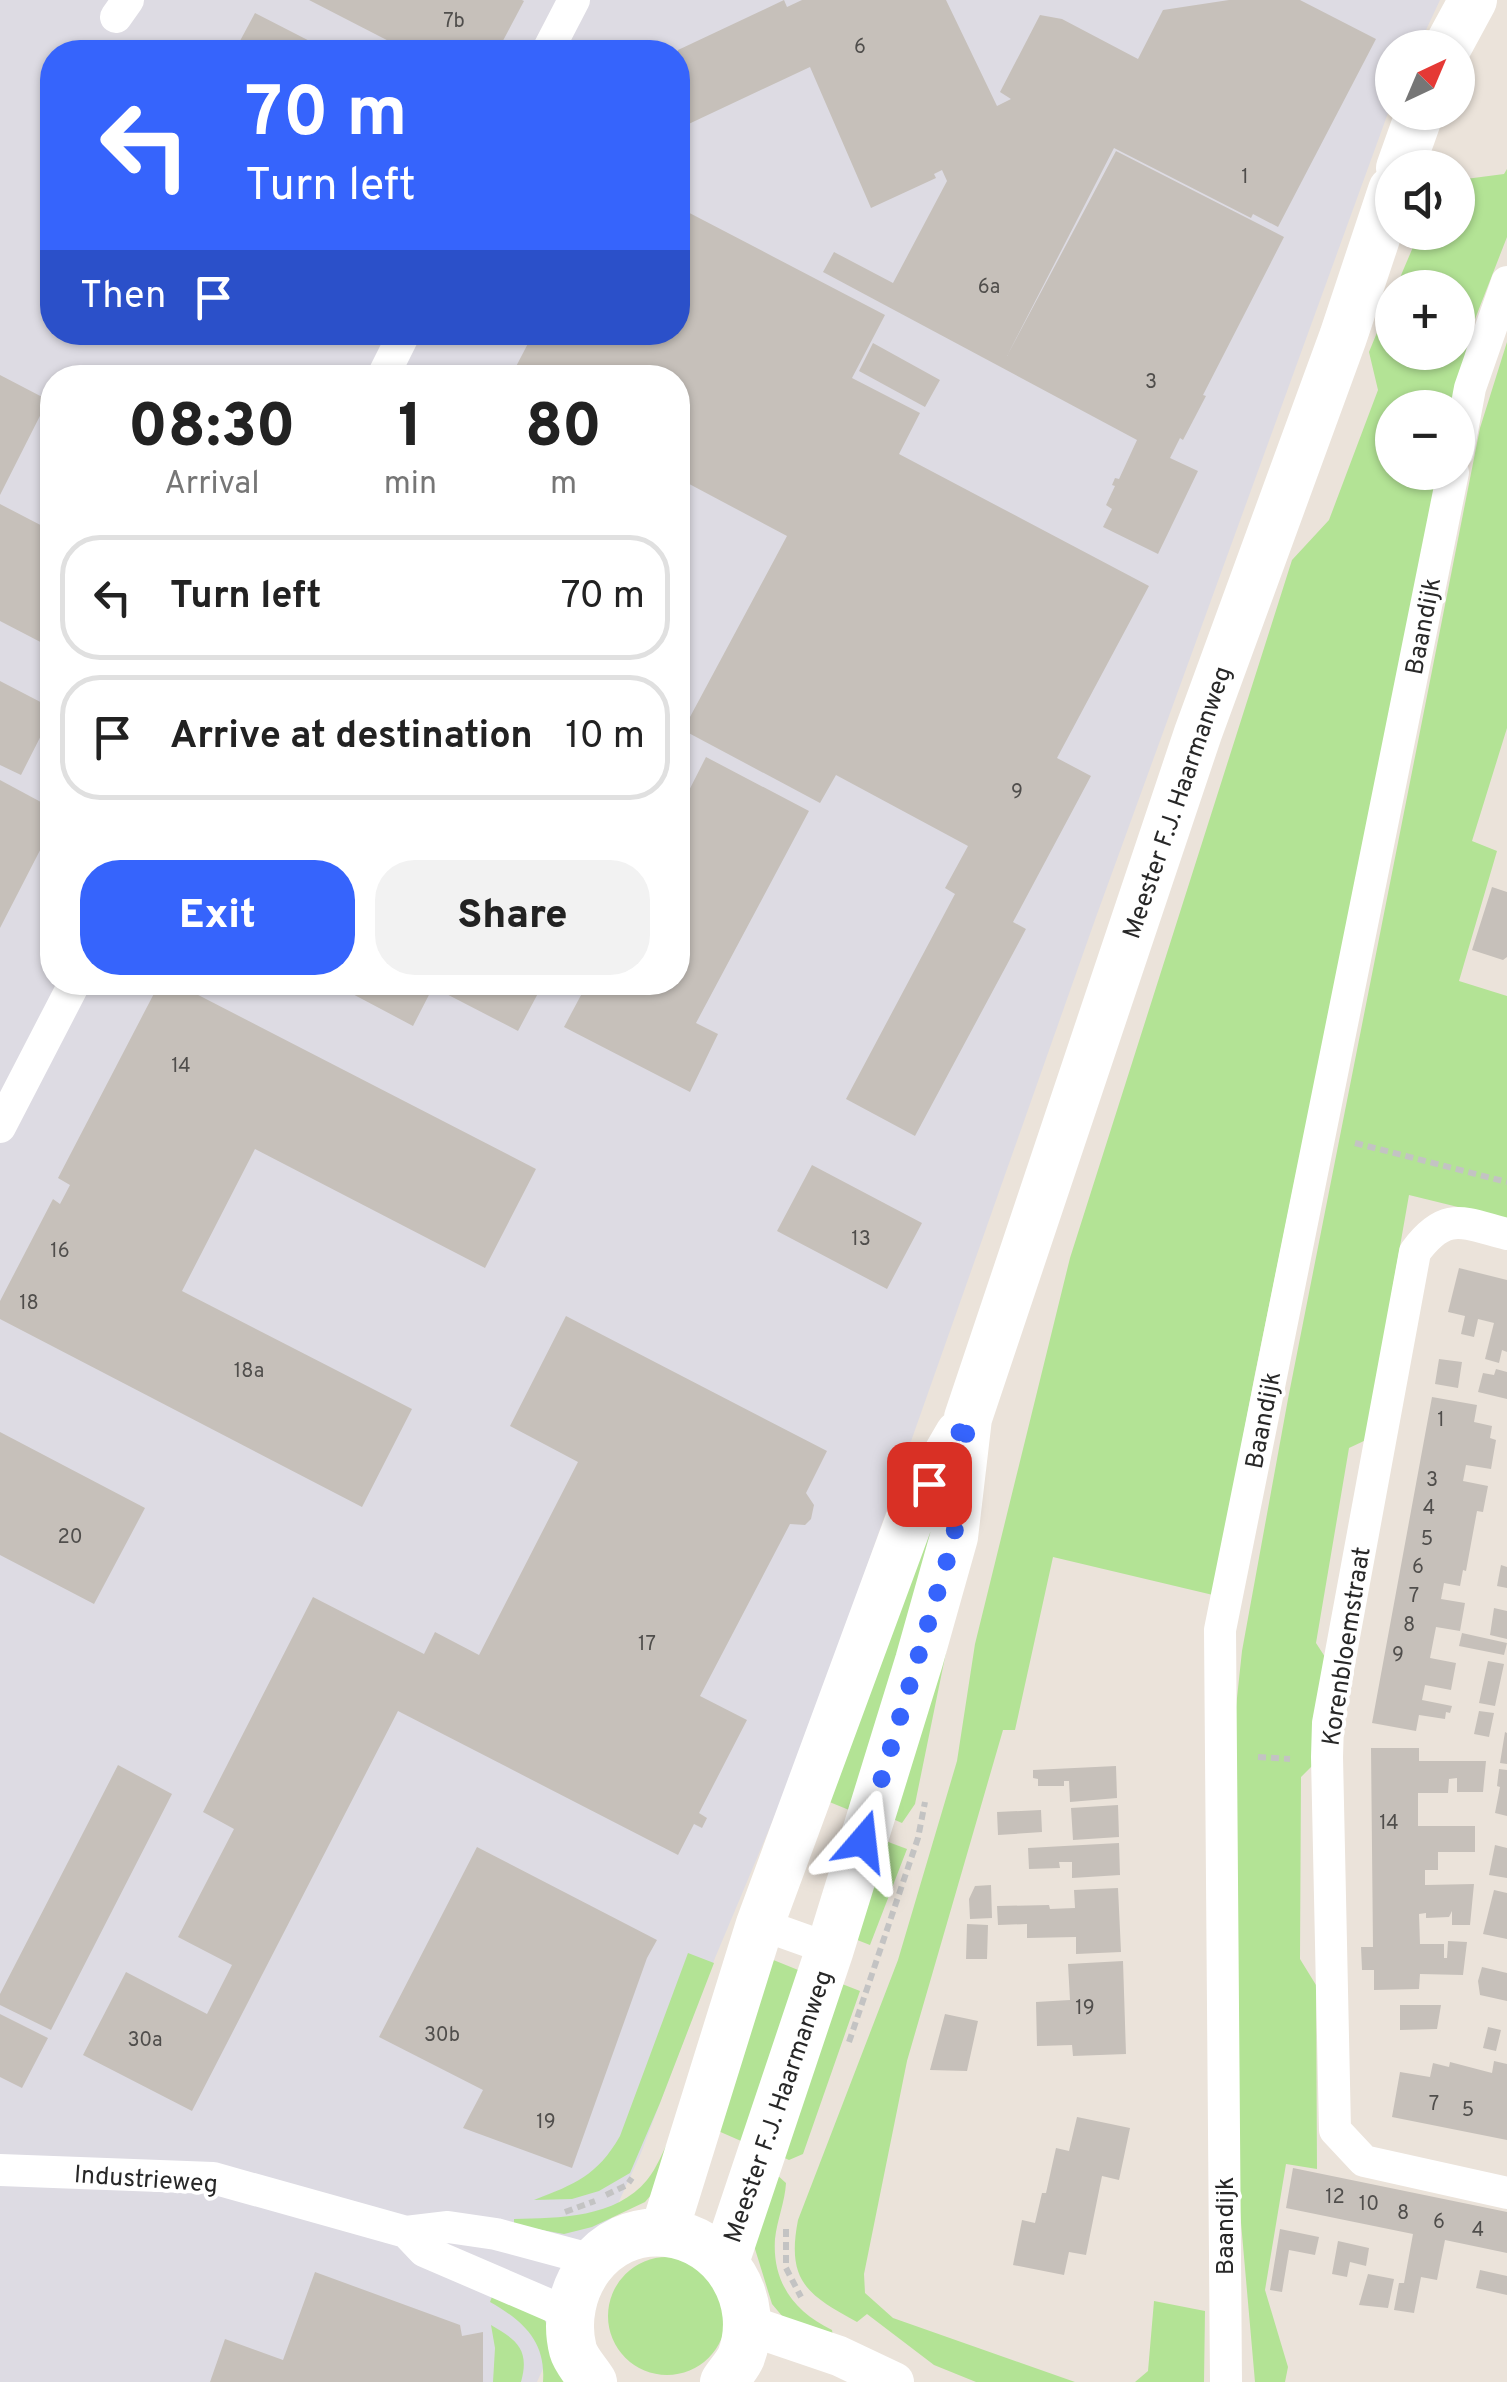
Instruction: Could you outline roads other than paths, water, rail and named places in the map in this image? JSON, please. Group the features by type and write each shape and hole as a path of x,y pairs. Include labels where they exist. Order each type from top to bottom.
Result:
{"main road":[{"path":"1457,30 1473,0"},
{"name":"Meester F.J. Haarmanweg","path":"664,2232 760,1924 910,1518 968,1418 1198,733 1375,241"},
{"name":"Meester F.J. Haarmanweg","path":"725,2262 830,1949 954,1537 968,1418"},
{"path":"593,2382 574,2353 568,2314 576,2284 593,2260 625,2238 664,2232 697,2241 725,2262 742,2292 748,2325 740,2359 724,2382"}],"street":[{"path":"553,40 574,0"},
{"path":"1470,390 1507,282"},
{"name":"Baandijk","path":"1226,2382 1220,1630 1450,490"},
{"path":"0,1127 68,995"},
{"name":"Korenbloemstraat","path":"1507,1234 1454,1221 1430,1231 1415,1252 1328,1724 1335,2130 1364,2162 1507,2194"},
{"name":"Meester F.J. Haarmanweg","path":"760,1924 830,1949"},
{"name":"Industrieweg","path":"0,2170 213,2178 406,2232 448,2227 496,2234 593,2260"},
{"name":"Industrieweg","path":"406,2232 424,2250 568,2314"},
{"path":"748,2325 839,2356 894,2382"}]}
